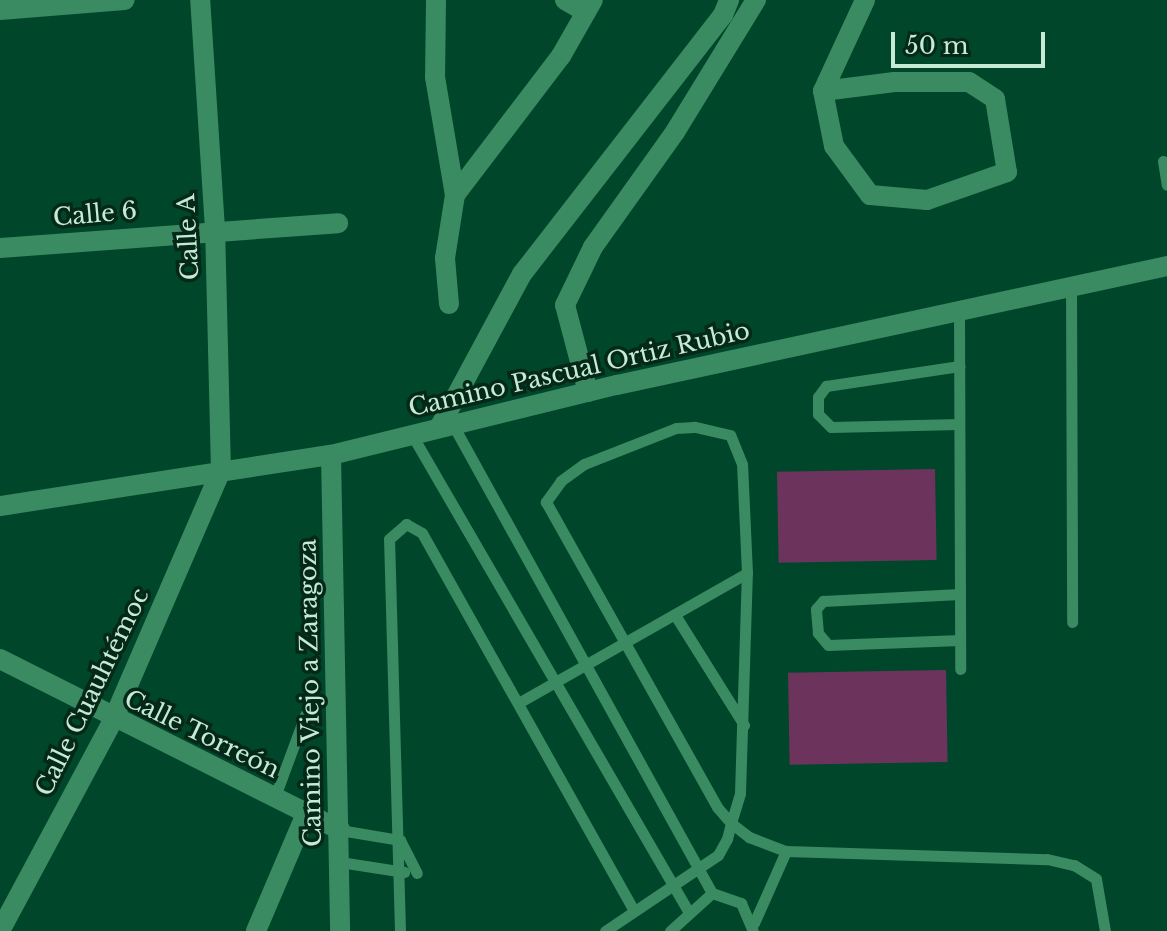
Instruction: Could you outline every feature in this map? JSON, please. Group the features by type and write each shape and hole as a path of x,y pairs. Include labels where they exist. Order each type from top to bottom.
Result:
{"street":[{"path":"0,10 125,0"},
{"name":"Calle A","path":"200,0 215,229 221,471"},
{"path":"436,0 435,77 455,195 445,258 449,304"},
{"path":"455,195 561,56 590,6 565,0"},
{"path":"446,427 522,274 723,15 729,0"},
{"path":"588,392 565,305 593,247 675,132 756,0"},
{"path":"823,91 894,82 969,82 995,99 1007,172 927,200 870,195 834,146 823,91 865,0"},
{"name":"Calle 6","path":"0,248 215,229 338,223"},
{"name":"Camino Pascual Ortiz Rubio","path":"0,506 331,455 588,392 1167,266"},
{"name":"Camino Viejo a Zaragoza","path":"331,455 340,931"},
{"name":"Calle Cuauhtémoc","path":"0,931 113,720 221,471"},
{"name":"Calle Torreón","path":"0,659 113,720 340,830"},
{"path":"256,931 306,814"}],"lane":[{"path":"1163,161 1167,185"},
{"path":"1071,285 1072,622"},
{"path":"959,311 960,669"},
{"path":"959,424 831,427 818,414 818,397 826,386 960,366"},
{"path":"446,427 712,893 741,903 753,927"},
{"path":"605,931 673,882 718,855 731,823 742,777 747,573 742,464 730,435 709,427 676,428 584,464 551,492 548,512 731,823 749,837 786,851 1047,859 1074,865 1096,879 1105,931"},
{"path":"412,435 688,911"},
{"path":"400,931 400,840 389,539 398,526 413,525 422,533 520,702 633,909"},
{"path":"520,702 747,573"},
{"path":"960,594 823,601 816,609 818,633 828,645 960,640"},
{"path":"675,615 744,725"},
{"path":"274,799 305,715"},
{"path":"340,830 400,840"},
{"path":"340,862 417,873 400,840"},
{"path":"753,927 786,851"},
{"path":"670,931 688,911 712,893"}],"shaded area":[{"path":"935,469 937,560 779,563 777,472"},
{"path":"946,670 948,762 790,765 788,673"}]}
